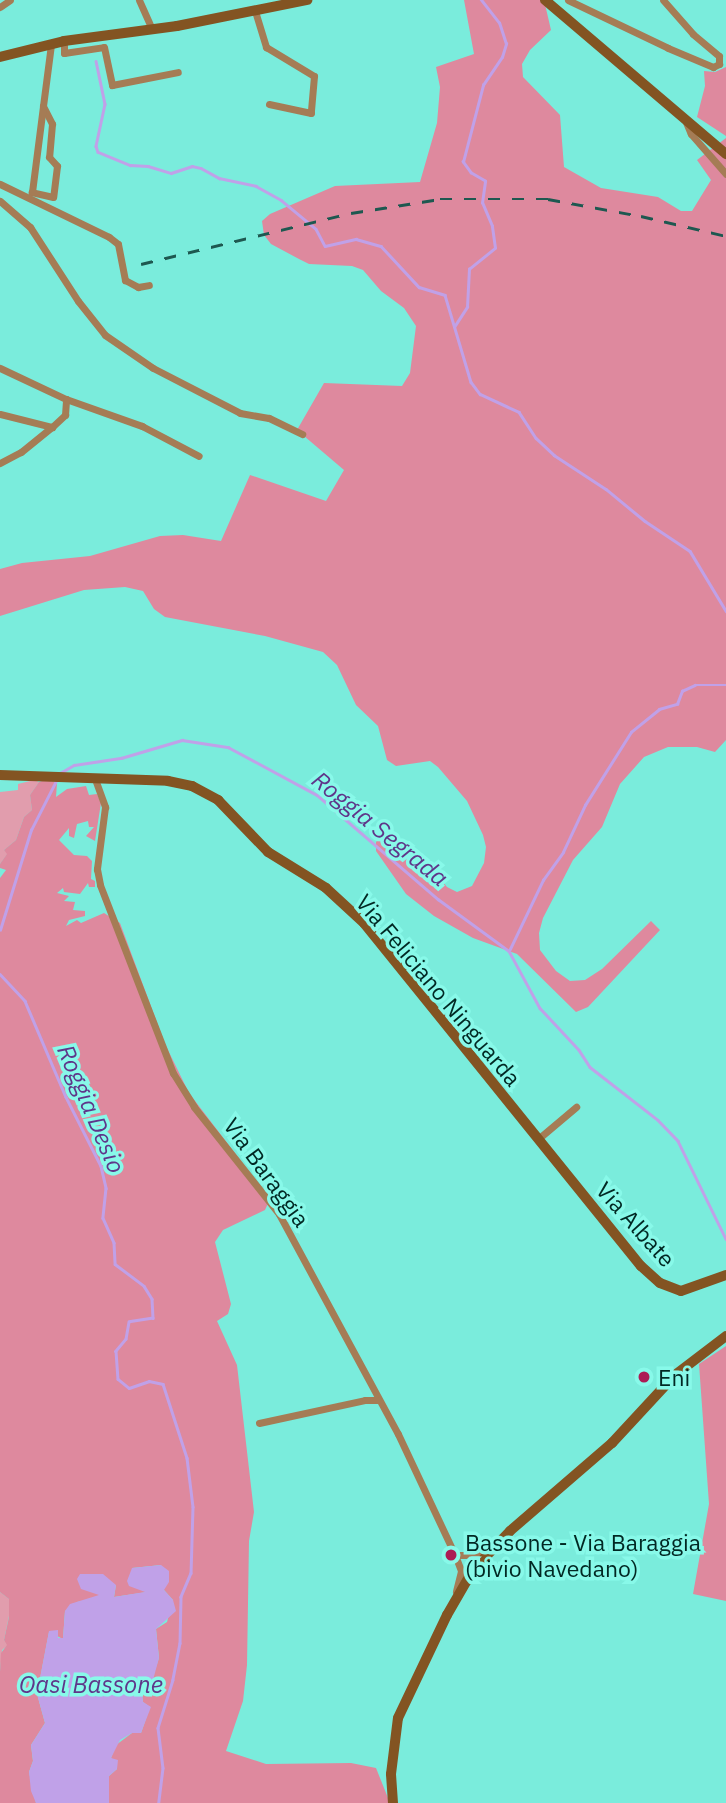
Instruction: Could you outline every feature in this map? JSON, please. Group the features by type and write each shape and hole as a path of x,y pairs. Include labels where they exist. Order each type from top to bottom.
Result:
{"street":[{"path":"0,7 10,0"},
{"path":"139,0 152,29"},
{"path":"0,57 64,41 152,29 307,0"},
{"path":"545,0 726,154"},
{"path":"568,0 668,48 713,67 719,64 719,56 693,34 663,0"},
{"path":"255,11 266,47 314,76 311,114 270,104"},
{"path":"64,41 64,53 104,47 112,85 178,72"},
{"path":"43,106 51,124 49,157 57,166 53,197 32,192 43,106 51,44"},
{"path":"685,119 691,134 726,174"},
{"path":"0,184 98,230 118,244 125,280 138,287 149,285"},
{"path":"0,201 30,227 78,301 105,335 153,368 240,413 269,418 302,434"},
{"path":"0,369 66,399 142,426 199,456"},
{"path":"0,463 21,452 65,415 66,399"},
{"path":"0,414 52,427"},
{"name":"Via Feliciano Ninguarda","path":"0,775 168,781 192,786 218,800 268,852 326,888 363,923 538,1139"},
{"name":"Via Baraggia","path":"95,779 105,807 97,869 100,885 173,1073 194,1107 279,1214 398,1434 461,1571 460,1582 447,1615 398,1718 391,1774 394,1803"},
{"path":"538,1139 576,1107"},
{"name":"Via Albate","path":"538,1139 641,1266 660,1283 681,1291 726,1275"},
{"name":"Via Baraggia","path":"447,1615 473,1570 508,1533 612,1443 676,1375 726,1336"},
{"path":"259,1423 365,1400 378,1400"},
{"path":"455,1555 478,1555 508,1533"},
{"path":"455,1555 473,1570"}],"shaded area":[{"path":"464,0 544,0 551,30 530,50 522,64 523,77 560,115 564,167 601,188 658,197 681,211 692,211 711,180 697,160 726,138 726,740 715,752 697,747 668,747 644,757 620,784 602,827 573,860 543,918 539,933 540,950 556,971 570,981 585,980 602,969 651,921 660,930 588,1007 576,1012 517,954 473,938 434,916 406,894 376,851 376,842 381,837 402,847 436,873 447,887 457,892 472,886 484,863 486,847 483,835 467,801 438,767 430,761 396,766 387,760 378,726 356,705 337,665 323,652 265,636 165,617 154,609 143,591 125,587 84,590 0,616 0,569 22,563 90,556 160,536 183,535 221,541 250,475 326,501 344,470 297,430 324,383 402,386 410,373 416,326 404,308 381,291 363,270 352,266 309,264 271,244 264,235 262,221 270,214 335,186 420,182 437,123 440,87 436,67 474,54"},
{"path":"726,67 726,136 697,117 705,86 704,71 715,72"},
{"path":"48,779 57,783 56,797 67,789 86,786 89,795 97,794 101,803 95,841 86,836 94,827 89,827 88,821 77,824 74,838 69,836 69,828 59,840 74,855 87,856 92,861 91,879 95,881 95,887 89,887 88,883 80,894 64,892 63,888 57,893 69,896 64,901 75,902 73,910 85,911 85,916 69,920 66,926 77,920 81,923 104,913 120,923 165,1044 189,1093 270,1199 265,1210 223,1230 215,1242 231,1304 228,1314 217,1321 237,1365 254,1512 249,1541 247,1665 243,1701 226,1751 266,1764 351,1763 376,1768 390,1803 109,1803 109,1776 117,1769 111,1758 116,1745 132,1733 141,1733 150,1707 143,1702 142,1694 149,1688 159,1658 156,1629 167,1622 173,1600 164,1590 161,1565 132,1568 147,1592 114,1597 116,1585 93,1599 77,1602 65,1611 63,1639 49,1632 37,1694 45,1723 31,1745 33,1761 29,1772 36,1803 0,1803 0,1672 1,1653 7,1645 4,1640 9,1617 9,1599 0,1592 0,878 6,870 0,868 0,864 7,854 4,850 16,840 24,817 32,810 30,795 39,782"},
{"path":"34,780 39,782 30,795 32,810 24,817 16,840 4,850 8,853 0,864 0,792 18,790 18,784"},
{"path":"726,1346 726,1601 693,1594 709,1504 699,1364"},
{"path":"0,1592 9,1599 9,1616 4,1640 8,1645 2,1650 0,1672"}],"water":[{"name":"Oasi Bassone","path":"161,1565 169,1571 169,1582 164,1590 173,1600 176,1611 156,1629 159,1658 153,1680 142,1694 143,1702 151,1707 141,1733 132,1733 120,1740 111,1758 118,1760 117,1769 109,1776 109,1803 36,1803 31,1791 29,1772 33,1761 31,1745 45,1723 37,1694 49,1631 58,1630 58,1638 63,1638 65,1611 70,1604 99,1595 81,1589 77,1579 80,1574 103,1574 116,1585 114,1597 145,1592 129,1586 127,1581 132,1568"}],"waterway":[{"path":"454,327 467,307 469,269 495,248 492,226 482,203 485,181 471,173 463,162 483,85 502,57 506,44 499,23 481,0"},
{"path":"96,61 105,104 96,146 98,152 130,165 148,166 171,173 192,166 219,178 256,186 281,200 316,229 325,246 356,239 381,246 419,287 445,295 471,382 480,394 519,412 536,438 554,455 606,489 645,521 690,551 726,611"},
{"name":"Roggia Segrada","path":"509,951 543,880 563,852 585,805 631,732 659,709 677,704 682,691 695,685 726,685"},
{"name":"Roggia Segrada","path":"60,773 74,765 121,758 182,740 228,747 317,795 438,899 509,951 540,1008 579,1050 590,1067 658,1120 678,1141 726,1239"},
{"name":"Roggia Segrada","path":"0,930 31,830 57,779"},
{"name":"Roggia Desio","path":"0,974 25,1001 66,1097 101,1166 106,1188 103,1218 114,1243 115,1264 144,1286 152,1299 153,1318 129,1322 126,1339 116,1351 118,1379 129,1388 149,1381 163,1384 187,1458 193,1507 191,1573 181,1597 180,1643 173,1680 158,1728 163,1768 159,1803"}],"railway":[{"path":"141,264 351,213 440,199 548,199 641,216 726,236"}],"place":[{"name":"Eni","path":"644,1377"},
{"name":"Bassone - Via Baraggia (bivio Navedano)","path":"451,1555"}]}
